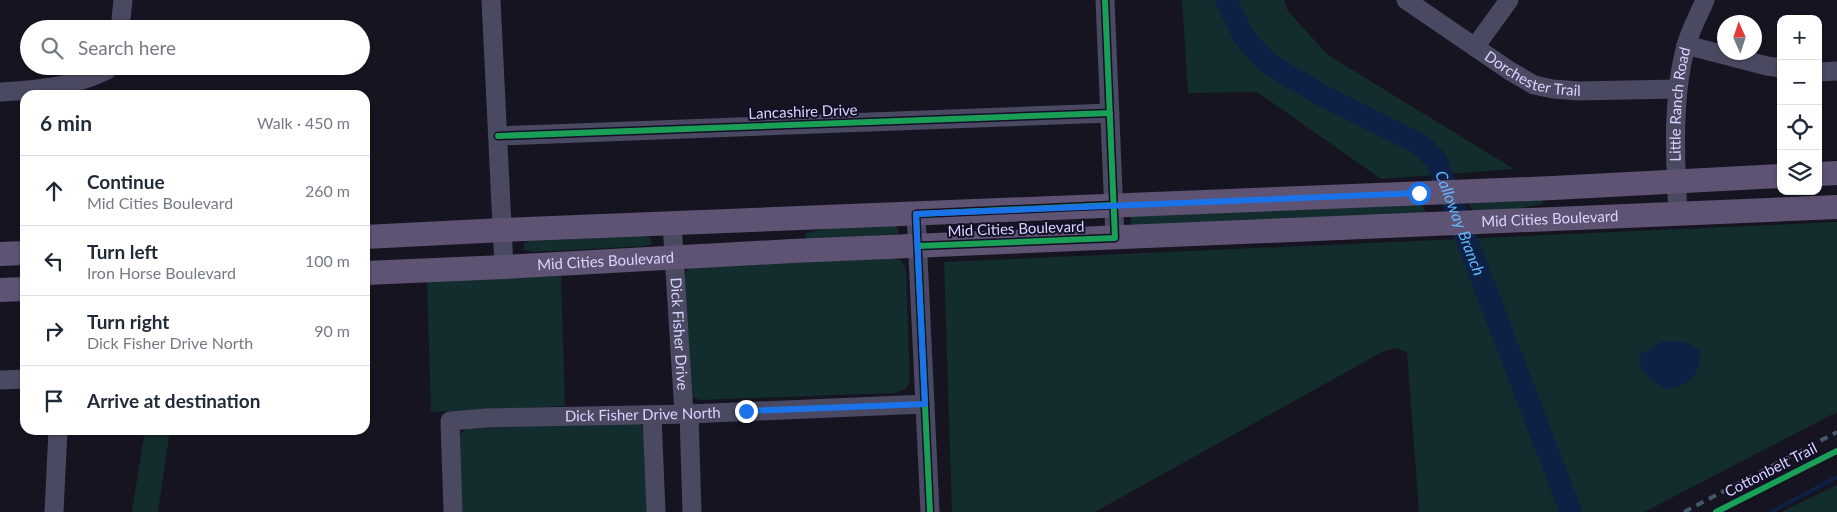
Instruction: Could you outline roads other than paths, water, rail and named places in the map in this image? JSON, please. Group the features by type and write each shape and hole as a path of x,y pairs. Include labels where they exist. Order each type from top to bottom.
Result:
{"main road":[{"path":"1822,174 1837,173"},
{"name":"Mid Cities Boulevard","path":"370,238 502,230 1552,188 1777,176"},
{"name":"Mid Cities Boulevard","path":"370,273 504,268 674,257 918,246 1837,207"},
{"path":"0,254 20,253"},
{"path":"0,290 20,289"}],"street":[{"path":"121,20 123,0"},
{"path":"491,0 504,268"},
{"path":"1106,0 1115,238"},
{"name":"Dorchester Trail","path":"1406,0 1510,71 1534,85 1578,91 1677,90"},
{"path":"1475,47 1509,0"},
{"name":"Little Ranch Road","path":"1678,213 1676,180 1677,90 1686,45 1705,0"},
{"path":"1686,45 1777,67"},
{"path":"1822,72 1837,71"},
{"path":"29,90 44,89 80,81 95,75"},
{"path":"0,92 20,91"},
{"name":"Lancashire Drive","path":"498,136 1110,113"},
{"path":"916,214 930,512"},
{"name":"Dick Fisher Drive","path":"672,223 692,512"},
{"path":"0,380 20,379"},
{"name":"Dick Fisher Drive North","path":"453,512 450,421 925,404"},
{"path":"652,415 656,512"},
{"path":"54,512 58,435"}],"water":[{"path":"1676,341 1689,344 1701,351 1700,360 1692,378 1682,385 1665,389 1651,379 1641,368 1640,355 1661,342"}],"waterway":[{"name":"Calloway Branch","path":"1226,0 1244,37 1268,63 1321,95 1420,144 1436,160 1571,512"},
{"path":"1771,512 1837,477"}],"railway":[{"path":"1684,512 1837,432"}]}
